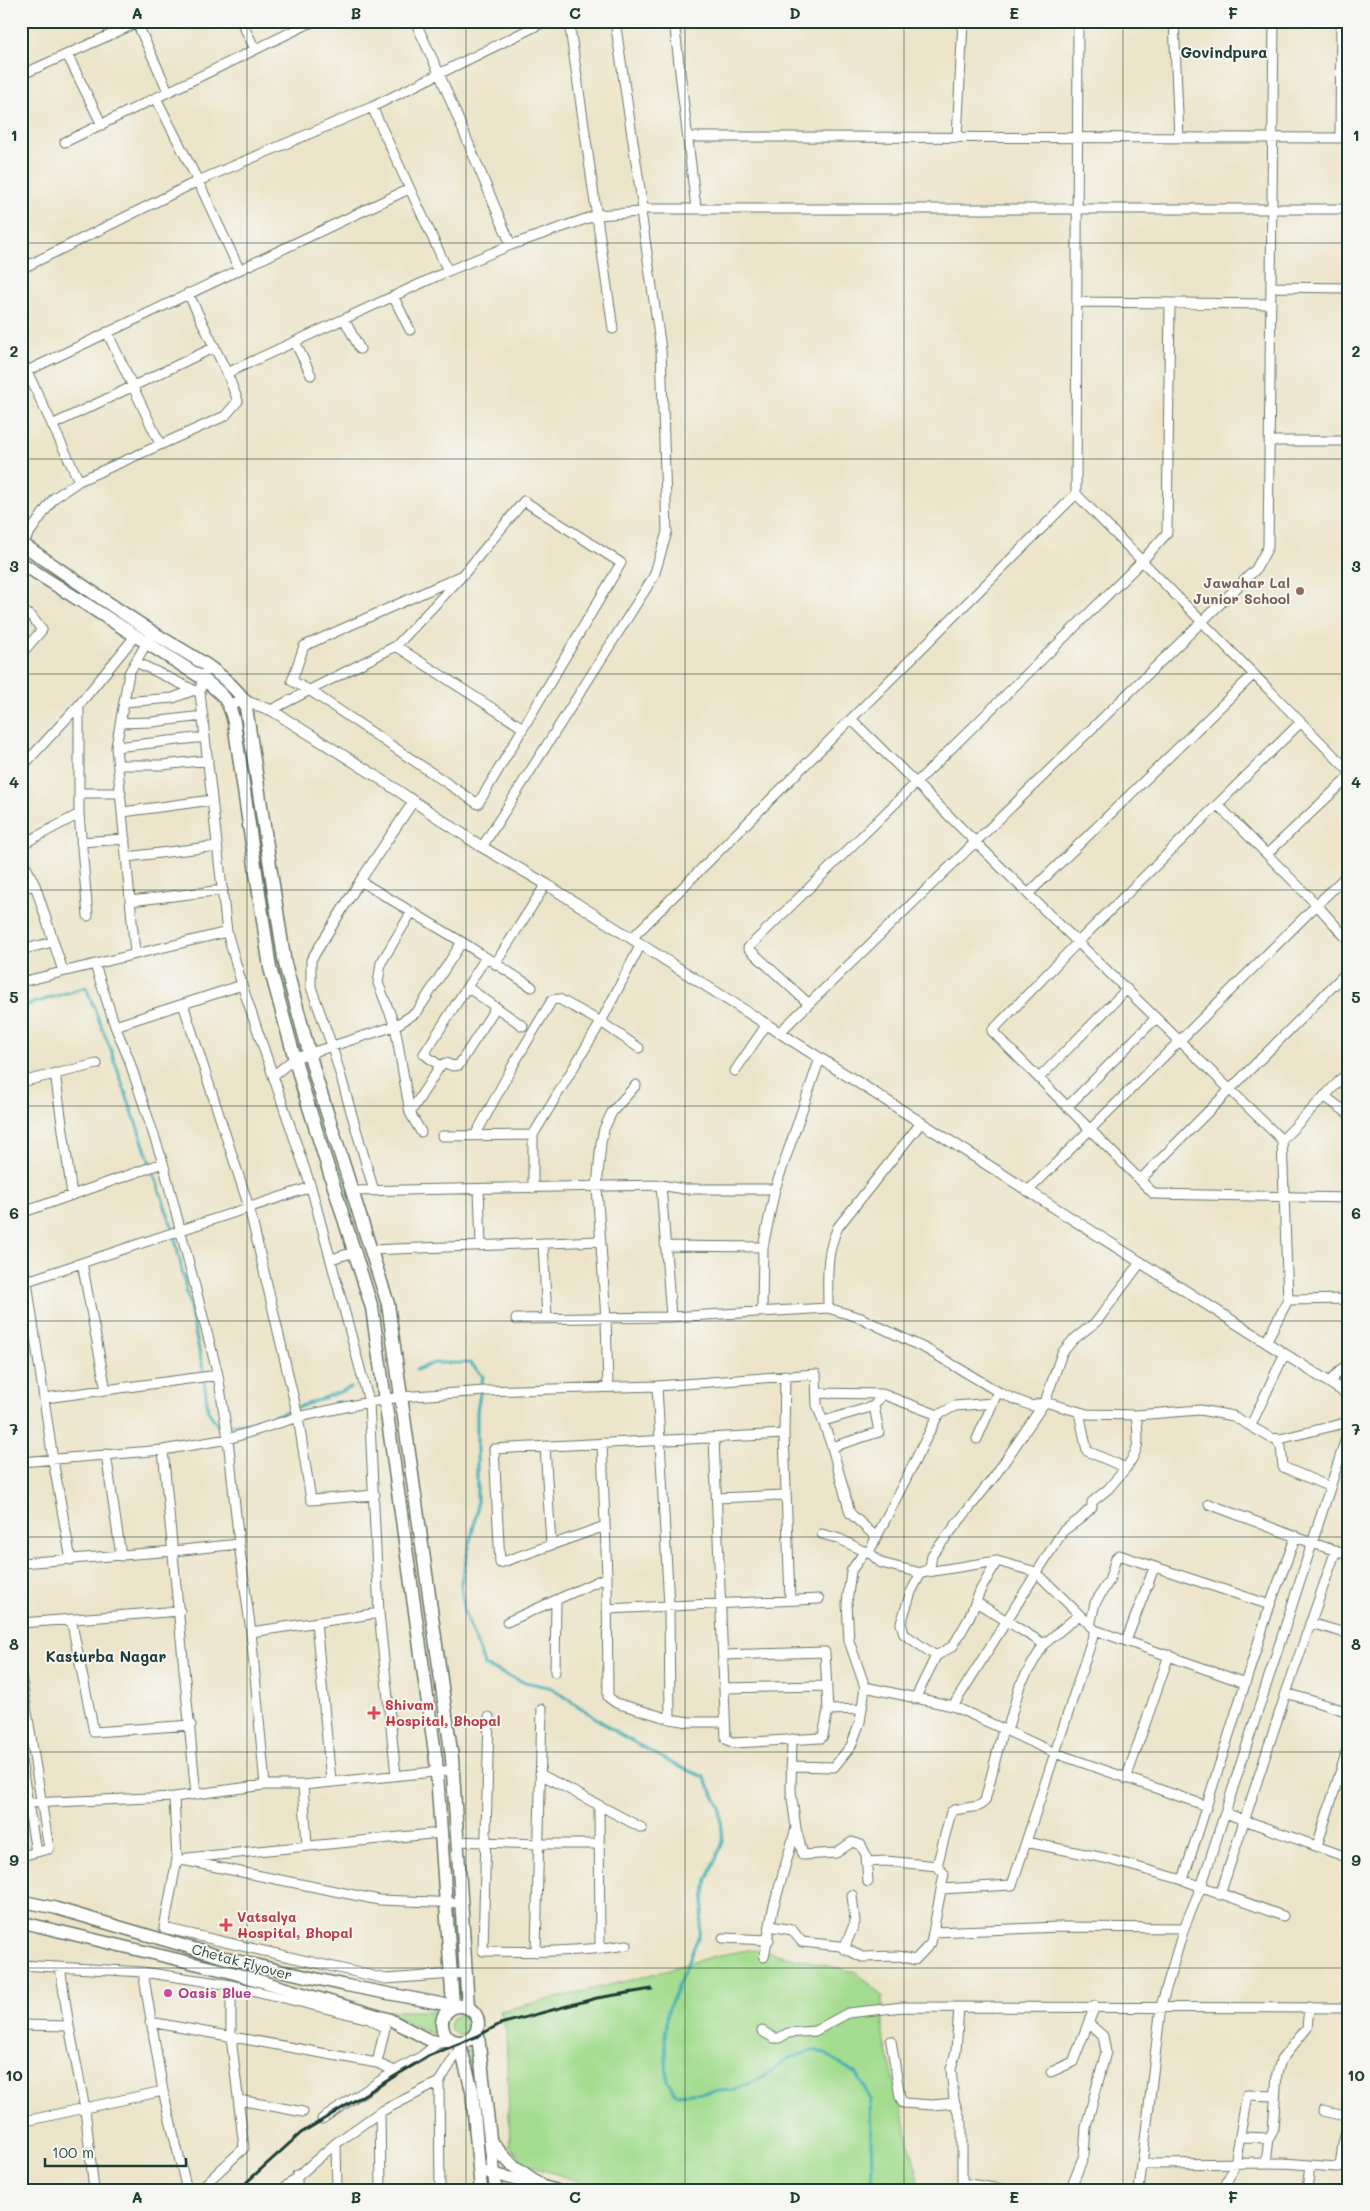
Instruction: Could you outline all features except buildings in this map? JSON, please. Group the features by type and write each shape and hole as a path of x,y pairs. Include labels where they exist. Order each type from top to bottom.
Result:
{"main road":[{"path":"22,544 150,638 219,692 230,704 270,968 295,1058 372,1308 437,1771 453,2006"},
{"path":"21,563 136,635 150,638 209,666 225,677 245,700 285,964 310,1053 388,1304 453,1770 468,2008"},
{"name":"Chetak Flyover","path":"21,1901 55,1908 229,1959 353,1987 453,2006"},
{"name":"Chetak Flyover","path":"21,1922 230,1972 388,2019 429,2040 452,2043"},
{"path":"463,2005 477,2018 476,2032 498,2189 480,2188 472,2090 452,2043 442,2029 443,2015 453,2006 463,2005"},
{"path":"452,2043 472,2038 476,2032"},
{"path":"491,2142 511,2164 542,2186"},
{"path":"479,2170 495,2172 556,2190"}],"street":[{"path":"241,21 255,49"},
{"path":"64,142 314,21"},
{"path":"415,21 439,73 511,245"},
{"path":"21,269 198,181 372,107 546,21"},
{"path":"569,21 614,328"},
{"path":"482,847 654,576 667,532 661,349 615,21"},
{"path":"674,21 696,208"},
{"path":"957,138 964,21"},
{"path":"1078,21 1076,494 1349,771"},
{"path":"1174,21 1179,138"},
{"path":"780,1032 1256,569 1268,547 1274,21"},
{"path":"21,75 68,56 139,22 168,91"},
{"path":"688,137 1344,138 1343,22"},
{"path":"68,56 102,125"},
{"path":"156,98 198,181 238,269"},
{"path":"372,107 448,271"},
{"path":"27,370 409,189"},
{"path":"228,373 448,271 511,245 597,215 642,210 696,208 1349,209"},
{"path":"1271,287 1349,288"},
{"path":"22,544 54,498 79,481 225,416 238,401 228,373 188,293"},
{"path":"393,296 410,330"},
{"path":"1076,302 1271,304"},
{"path":"809,1004 748,948 1142,562 1167,533 1170,304"},
{"path":"344,319 360,349"},
{"path":"108,332 160,444"},
{"path":"295,342 311,374"},
{"path":"52,425 215,347"},
{"path":"21,359 79,481"},
{"path":"1270,441 1349,441"},
{"path":"632,938 1076,494"},
{"path":"271,710 309,690 396,646 463,575 524,501 621,563 478,804 309,690 292,681 304,646 463,575"},
{"path":"21,610 32,617 42,630 21,654"},
{"path":"21,768 79,705 136,635"},
{"path":"135,953 116,747 129,673 150,638"},
{"path":"396,646 523,728"},
{"path":"136,662 197,691"},
{"path":"209,666 197,691 203,716 226,932 242,985 311,1187 369,1402 375,1495 379,1613 396,1775"},
{"path":"1028,894 1254,674"},
{"path":"124,702 173,698 197,691"},
{"path":"230,704 245,700 271,710 482,847 546,884 632,938 1349,1395"},
{"path":"79,705 79,814 88,916"},
{"path":"120,723 152,722 203,716"},
{"path":"851,719 915,784 1282,1140 1288,1300 1266,1342"},
{"path":"1301,722 1078,942 992,1031 1154,1194 1349,1198"},
{"path":"116,747 205,737"},
{"path":"118,765 163,765 208,760"},
{"path":"1267,854 1349,777"},
{"path":"80,793 121,792"},
{"path":"123,812 212,800"},
{"path":"374,1191 332,1046 310,988 311,960 360,881 413,802"},
{"path":"1218,805 1317,905 1349,941"},
{"path":"21,845 79,814"},
{"path":"81,842 125,839"},
{"path":"127,857 218,846"},
{"path":"21,857 35,886 63,971"},
{"path":"1028,1191 1349,873"},
{"path":"360,881 462,942 485,959 532,987"},
{"path":"494,964 546,884"},
{"path":"21,889 35,886"},
{"path":"131,901 223,890"},
{"path":"411,912 381,963 378,984 395,1026 410,1113 421,1132"},
{"path":"21,982 226,932"},
{"path":"21,950 53,942"},
{"path":"274,1075 295,1058 395,1026 417,1012 462,942"},
{"path":"533,1188 533,1135 601,1022 641,944"},
{"path":"440,1066 424,1054 485,959"},
{"path":"95,965 163,1163 218,1375 228,1439 238,1544 251,1632 265,1785"},
{"path":"1141,1179 1349,970"},
{"path":"115,1026 242,985"},
{"path":"467,987 523,1026"},
{"path":"1038,1078 1127,990"},
{"path":"476,1134 512,1067 552,1000 559,999 601,1022 639,1048"},
{"path":"183,1004 249,1207 298,1417 311,1500 375,1495"},
{"path":"410,1113 440,1066 445,1063 453,1066 459,1064 496,1007"},
{"path":"1067,1107 1156,1018"},
{"path":"735,1071 767,1024"},
{"path":"762,1312 763,1247 775,1189 820,1058"},
{"path":"21,1082 97,1064"},
{"path":"1282,1140 1349,1071"},
{"path":"55,1073 72,1195"},
{"path":"608,1388 606,1319 597,1187 604,1129 612,1112 636,1085"},
{"path":"1324,1096 1349,1114"},
{"path":"828,1308 828,1261 831,1244 838,1227 921,1123"},
{"path":"442,1136 476,1134 533,1135"},
{"path":"21,1213 163,1163"},
{"path":"352,1191 661,1185 684,1189 775,1189"},
{"path":"661,1185 664,1246 671,1317"},
{"path":"24,1282 311,1187"},
{"path":"479,1189 481,1246"},
{"path":"370,1250 600,1241"},
{"path":"543,1243 547,1319"},
{"path":"664,1246 763,1247"},
{"path":"331,1259 355,1252"},
{"path":"21,1261 71,1560"},
{"path":"936,1656 904,1634 901,1622 911,1592 921,1573 930,1568 932,1555 994,1478 1045,1402 1062,1354 1073,1340 1097,1321 1141,1262"},
{"path":"82,1264 106,1390"},
{"path":"1288,1300 1349,1299"},
{"path":"516,1319 671,1317 828,1308 861,1318 928,1350 998,1391 1032,1406 1045,1402 1087,1414 1136,1415 1200,1410 1233,1416 1276,1439 1349,1422"},
{"path":"1249,1424 1252,1423 1284,1354"},
{"path":"1329,1382 1344,1367 1349,1367"},
{"path":"21,1462 163,1450 228,1439 298,1417 400,1397 461,1392 657,1386 816,1374 817,1405 832,1447 850,1513 875,1536"},
{"path":"45,1398 218,1375"},
{"path":"786,1375 784,1434 790,1600"},
{"path":"657,1386 658,1440 669,1606 670,1719"},
{"path":"978,1439 998,1391"},
{"path":"817,1393 882,1394 938,1415"},
{"path":"824,1421 874,1406 882,1394"},
{"path":"791,1766 834,1767 851,1746 860,1722 865,1687 849,1641 847,1603 850,1571 867,1551 938,1415 955,1406 993,1403"},
{"path":"832,1447 879,1432 874,1406"},
{"path":"1079,1412 1087,1451 1126,1468"},
{"path":"959,1709 1012,1623 1036,1572 1063,1531 1080,1519 1092,1506 1092,1502 1108,1488 1136,1455 1139,1441 1136,1415"},
{"path":"1139,2190 1161,2006 1184,1928 1201,1888 1226,1813 1349,1429"},
{"path":"605,1526 500,1563 494,1448 784,1434"},
{"path":"714,1438 726,1738 734,1743 821,1738 825,1732 828,1710 825,1652 723,1655"},
{"path":"1276,1439 1281,1447 1283,1466 1330,1487"},
{"path":"602,1443 607,1577 608,1697 616,1703 670,1719 689,1722 725,1722"},
{"path":"545,1446 551,1544"},
{"path":"163,1450 180,1611 196,1795"},
{"path":"106,1454 121,1556"},
{"path":"717,1498 786,1495"},
{"path":"1209,1504 1349,1555"},
{"path":"822,1534 840,1539 867,1551 884,1564 921,1573 997,1561 1036,1572 1092,1628 1245,1683"},
{"path":"1183,1880 1270,1605 1296,1536"},
{"path":"21,1563 174,1552 238,1544"},
{"path":"1220,1895 1246,1821 1286,1693 1336,1550"},
{"path":"940,1889 1012,1885 1055,1753 1092,1628 1095,1603 1109,1581 1118,1555 1124,1555 1154,1568 1270,1605"},
{"path":"915,1698 936,1656 953,1646 997,1561"},
{"path":"1126,1640 1154,1568"},
{"path":"507,1622 607,1577"},
{"path":"607,1609 819,1599"},
{"path":"555,1672 556,1600"},
{"path":"976,1602 1044,1644"},
{"path":"21,1623 180,1611"},
{"path":"251,1632 379,1613"},
{"path":"938,1866 951,1812 979,1806 985,1801 1020,1684 1044,1644 1079,1615"},
{"path":"71,1619 94,1732 190,1725"},
{"path":"316,1622 331,1781"},
{"path":"1310,1623 1349,1634"},
{"path":"1126,1778 1169,1655"},
{"path":"21,1675 49,1849 21,1856"},
{"path":"724,1688 826,1686"},
{"path":"865,1687 959,1709 1055,1753 1207,1806"},
{"path":"1286,1693 1349,1712"},
{"path":"536,1952 542,1709"},
{"path":"828,1710 862,1709"},
{"path":"482,1951 489,1717"},
{"path":"792,1739 791,1790 803,1855 836,1853 852,1842 861,1845 866,1855 868,1882"},
{"path":"1318,1846 1349,1744"},
{"path":"21,1761 24,1789 29,1804 36,1852"},
{"path":"29,1804 174,1797 265,1785 303,1784 453,1770"},
{"path":"540,1774 642,1828"},
{"path":"303,1784 307,1845"},
{"path":"174,1797 177,1859 164,1928 386,1979 466,1973"},
{"path":"599,1804 600,1949"},
{"path":"1226,1813 1349,1858"},
{"path":"764,1957 769,1940 773,1909 796,1825"},
{"path":"177,1859 441,1833"},
{"path":"457,1841 600,1844"},
{"path":"1026,1842 1104,1858 1183,1880 1220,1895 1283,1916"},
{"path":"177,1859 380,1900 461,1902"},
{"path":"771,1926 792,1930 802,1942 828,1944 867,1958 899,1956 915,1960 931,1943 944,1874 938,1866 867,1862"},
{"path":"851,1952 854,1922 852,1895"},
{"path":"933,1932 1060,1927 1184,1928"},
{"path":"723,1938 769,1940"},
{"path":"465,1952 536,1952 600,1949 627,1945"},
{"path":"21,1965 143,1972 231,1985 369,2019 385,2028 378,2063"},
{"path":"60,1967 85,2109 94,2190"},
{"path":"143,1972 163,2090 188,2190"},
{"path":"199,2190 244,2148 231,2038 231,1985"},
{"path":"1051,2072 1073,2062 1095,2006"},
{"path":"762,2031 776,2039 788,2033 815,2031 837,2018 859,2011 903,2007 1161,2006 1349,2008"},
{"path":"959,2007 956,2051 951,2069 955,2103 962,2124 962,2187 1001,2189"},
{"path":"1266,2163 1269,2138 1273,2131 1275,2096 1281,2060 1307,2028 1309,2007"},
{"path":"150,2022 378,2063 395,2071"},
{"path":"1070,2190 1084,2155 1086,2127 1106,2052 1103,2036 1089,2024"},
{"path":"21,2025 69,2026"},
{"path":"891,2042 900,2098 903,2103 932,2105 955,2103"},
{"path":"322,2118 395,2071 422,2056 452,2043"},
{"path":"440,2190 440,2082 452,2043"},
{"path":"282,2190 336,2143 380,2112 440,2082"},
{"path":"21,2122 163,2090"},
{"path":"1223,2190 1235,2164 1247,2095 1275,2096"},
{"path":"239,2100 303,2112"},
{"path":"1323,2111 1349,2117"},
{"path":"380,2112 382,2190"},
{"path":"1142,2164 1266,2163 1344,2168 1343,2143 1349,2122"},
{"path":"1241,2137 1269,2138"},
{"path":"336,2143 337,2190"},
{"path":"1307,2190 1310,2165"},
{"path":"297,2176 297,2190"}],"green space":[{"path":"754,1949 856,1972 883,1996 883,2034 921,2190 607,2190 540,2169 520,2160 510,2145 506,2031 500,2011 635,1979 714,1956"},
{"path":"387,2011 434,2011 438,2025 434,2035"},
{"path":"456,2015 464,2015 470,2021 470,2029 464,2035 456,2035 450,2029 450,2021"},
{"path":"474,2046 480,2046 482,2051 488,2163 484,2162 479,2091 470,2065 463,2053"}],"waterway":[{"path":"21,1007 86,987 110,1048 173,1229 203,1369 208,1411 219,1427 266,1419 351,1388"},
{"path":"416,1370 434,1363 470,1363 483,1376 477,1411 477,1512 461,1582 464,1612 485,1666 521,1681 552,1688 619,1734 675,1765 704,1777 720,1807 723,1842 707,1880 699,1935 668,2010 665,2036 667,2081 676,2094 732,2090 763,2078 787,2059 815,2050 827,2055 858,2075 870,2099 872,2175 877,2190"}],"railway":[{"path":"238,2190 301,2133 428,2056 478,2036 500,2024 597,1998 652,1989"}],"place":[{"name":"Jawahar Lal Junior School","path":"1300,591"},
{"name":"Shivam Hospital, Bhopal","path":"374,1713"},
{"name":"Vatsalya Hospital, Bhopal","path":"226,1925"},
{"name":"Oasis Blue","path":"168,1993"}],"district":[{"name":"Govindpura","path":"1224,53"},
{"name":"Kasturba Nagar","path":"106,1657"}]}
